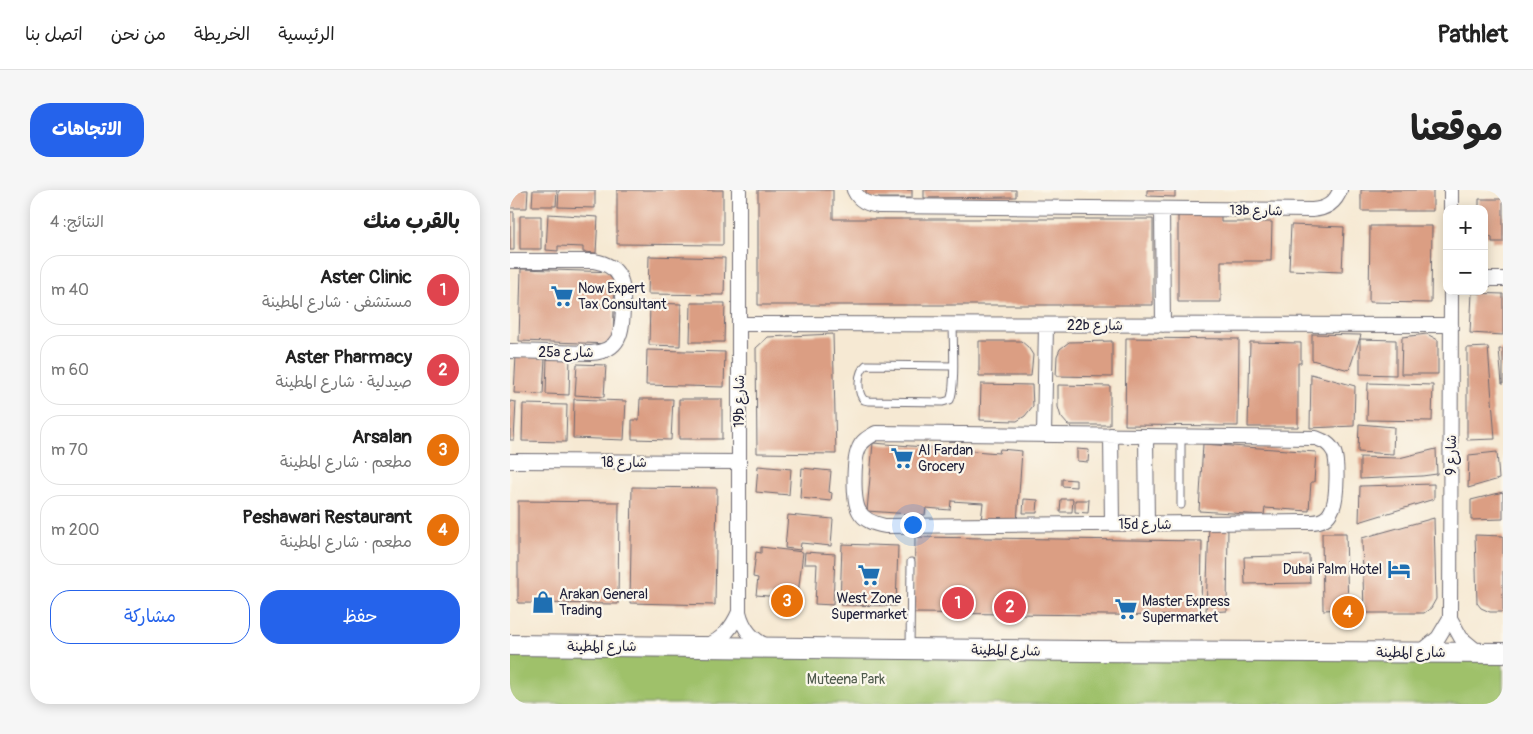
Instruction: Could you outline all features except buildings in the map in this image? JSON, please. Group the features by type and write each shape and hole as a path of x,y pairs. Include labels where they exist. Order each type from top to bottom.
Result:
{"street":[{"name":"19b شارع","path":"738,190 739,612 743,626 750,636 761,643 773,647"},
{"name":"13b شارع","path":"854,190 861,200 879,206 1320,210 1329,206 1335,200 1340,190"},
{"path":"1451,190 1451,205"},
{"path":"1162,209 1163,325"},
{"name":"25a شارع","path":"510,260 594,261 612,267 623,284 620,334 616,342 609,348 592,353 510,352"},
{"path":"1488,279 1503,279"},
{"name":"شارع 9","path":"1450,618 1451,295"},
{"name":"22b شارع","path":"739,324 1451,325"},
{"path":"1044,435 1046,325"},
{"name":"15d شارع","path":"876,433 1044,435 1316,438 1324,441 1335,454 1334,506 1330,514 1317,522 1146,524 886,526 875,524 866,519 859,511 856,502 856,457 862,442 876,433"},
{"path":"1111,435 1112,524"},
{"path":"1146,436 1146,524"},
{"name":"شارع 18","path":"510,462 739,462"},
{"path":"702,647 715,642 726,634 734,624 739,612"},
{"path":"1421,652 1438,638 1450,618"},
{"path":"1450,618 1461,638 1479,653"},
{"name":"شارع المطينة","path":"510,645 1503,653"}],"lane":[{"path":"953,324 953,366 952,397 947,402 868,401 864,400 860,395 860,373 866,365 953,366"},
{"path":"1181,436 1181,504"},
{"path":"910,649 911,562"}],"green space":[{"name":"Muteena Park","path":"510,653 1503,655 1503,704 510,704"}],"place":[{"name":"Now Expert Tax Consultant","path":"562,296"},
{"name":"Al Fardan Grocery","path":"902,458"},
{"name":"Dubai Palm Hotel","path":"1399,569"},
{"name":"West Zone Supermarket","path":"869,575"},
{"name":"Arsalan","path":"787,601"},
{"name":"Arakan General Trading","path":"543,602"},
{"name":"Aster Clinic","path":"958,603"},
{"name":"Aster Pharmacy","path":"1010,607"},
{"name":"Master Express Supermarket","path":"1126,609"},
{"name":"Peshawari Restaurant","path":"1348,612"}]}
